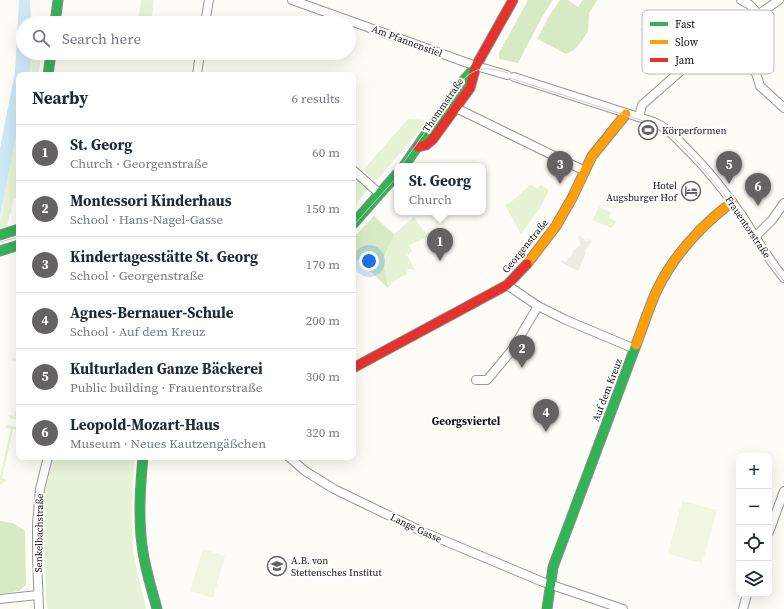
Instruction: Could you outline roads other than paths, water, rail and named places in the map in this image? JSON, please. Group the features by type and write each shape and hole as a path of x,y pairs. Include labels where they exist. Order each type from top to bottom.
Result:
{"street":[{"path":"56,16 58,0"},
{"path":"206,16 209,0"},
{"name":"Am Pfannenstiel","path":"292,0 337,16"},
{"name":"Thommstraße","path":"406,163 462,82 476,66 513,0"},
{"path":"741,0 750,5 754,10"},
{"path":"764,10 779,0"},
{"name":"Am Pfannenstiel","path":"356,23 476,66 510,76"},
{"path":"48,72 50,60"},
{"path":"197,72 199,60"},
{"name":"Thommstraße","path":"418,147 429,143 456,108 470,88 476,66"},
{"path":"639,117 642,105 677,74"},
{"path":"756,74 760,86 784,108"},
{"name":"Frauentorstraße","path":"510,76 639,117 657,124 670,132 704,167 732,202 784,278"},
{"path":"456,108 585,171"},
{"name":"Georgenstraße","path":"356,366 507,285 533,257 556,226 592,156 626,114"},
{"path":"356,173 380,194"},
{"path":"356,221 394,178"},
{"name":"Auf dem Kreuz","path":"547,609 553,567 657,290 693,237 706,223 732,202"},
{"path":"755,237 772,220 784,203"},
{"path":"0,235 16,230"},
{"path":"0,251 16,246"},
{"path":"507,285 538,306 566,320 635,349"},
{"path":"476,380 487,380 496,370 512,350 538,306"},
{"name":"Senkelbachstraße","path":"39,609 39,496 41,479 47,460"},
{"path":"143,460 140,504 142,543 156,609"},
{"name":"Lange Gasse","path":"293,460 306,471 334,489 421,531 550,584 623,609"},
{"path":"772,525 784,491"},
{"path":"0,599 38,595"},
{"path":"743,609 747,597"}],"water":[{"path":"19,0 30,0 31,16 18,16"},
{"path":"16,54 16,60 30,60 29,72 16,72 16,137 0,217 0,148 15,72"}],"tram line":[{"path":"403,163 464,79 474,71 480,69 493,69 508,73"},
{"path":"513,79 653,124 667,132 686,150 716,184 736,211 767,259 784,281"},
{"path":"356,223 394,180"},
{"path":"0,242 16,238"}],"place":[{"name":"Körperformen","path":"648,130"},
{"name":"Kindertagesstätte St. Georg","path":"560,184"},
{"name":"Kulturladen Ganze Bäckerei","path":"729,184"},
{"name":"Hotel Augsburger Hof","path":"691,191"},
{"name":"Leopold-Mozart-Haus","path":"758,206"},
{"name":"St. Georg","path":"440,261"},
{"name":"Montessori Kinderhaus","path":"522,368"},
{"name":"Agnes-Bernauer-Schule","path":"546,432"},
{"name":"A.B. von Stettensches Institut","path":"277,566"}],"district":[{"name":"Georgsviertel","path":"466,421"}]}
